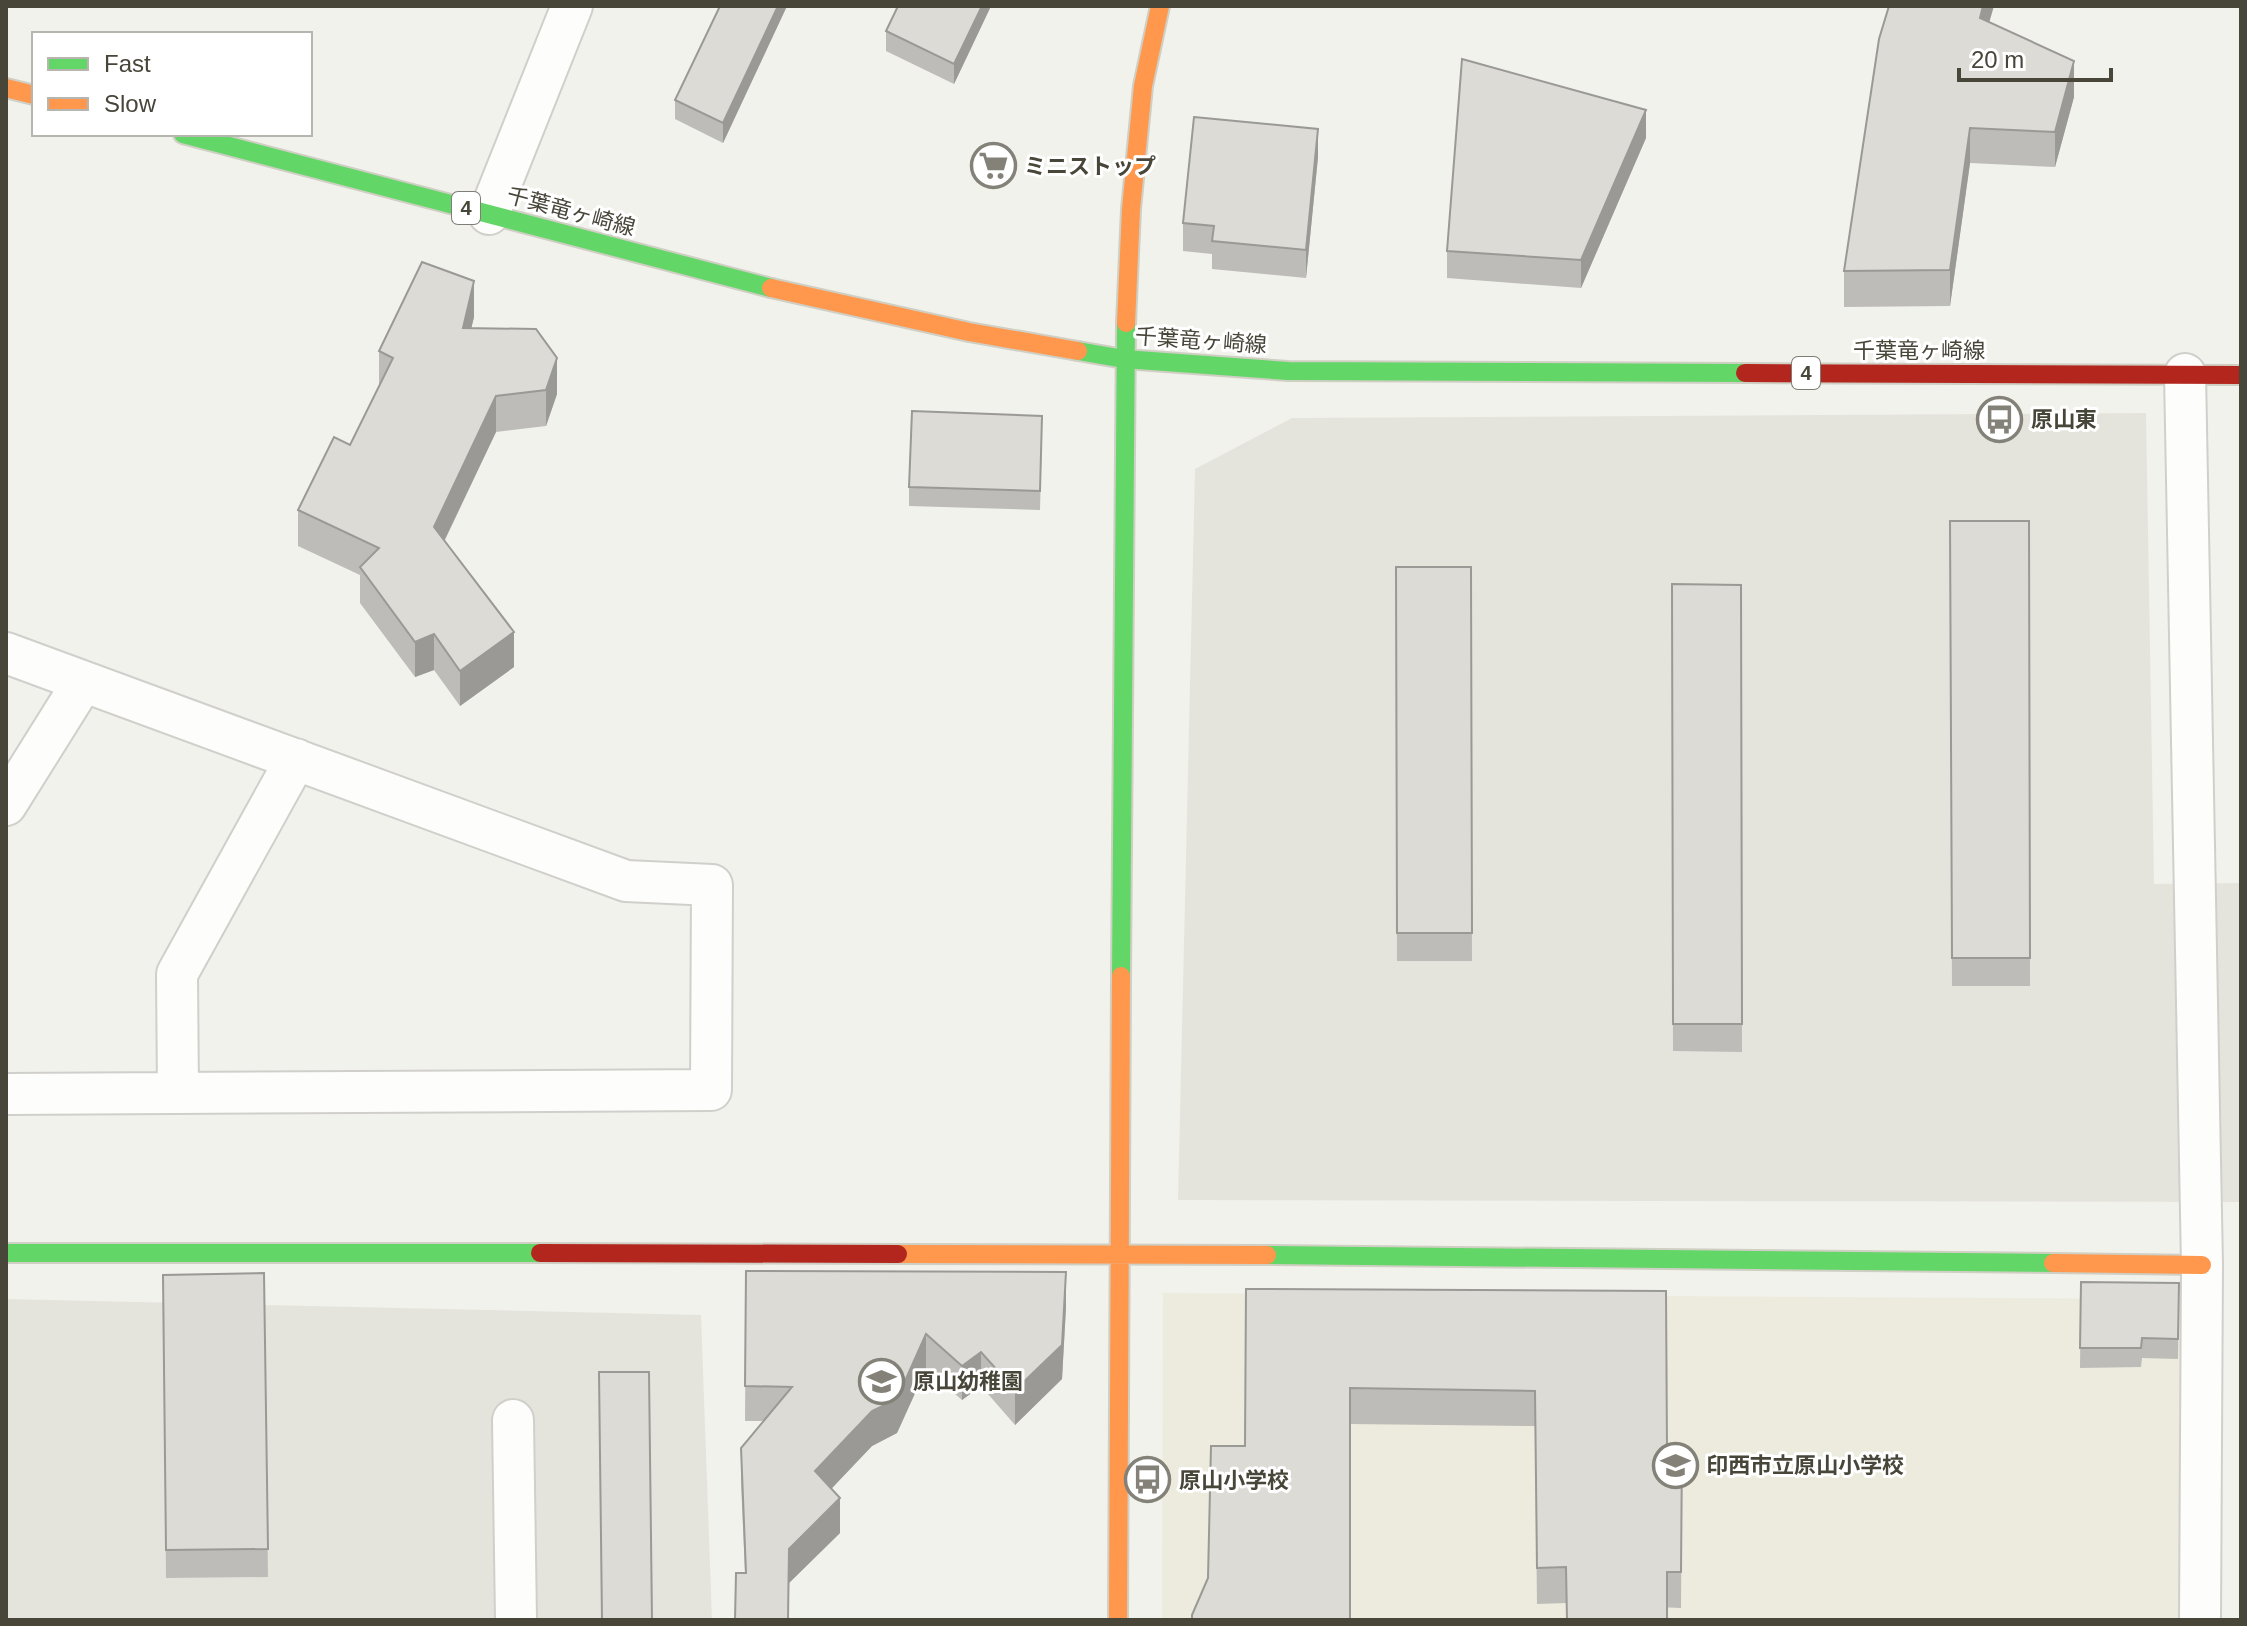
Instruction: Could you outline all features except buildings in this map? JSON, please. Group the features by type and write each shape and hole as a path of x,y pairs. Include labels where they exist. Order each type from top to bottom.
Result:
{"street":[{"path":"489,214 572,6"},
{"path":"1118,1620 1124,359 1131,209 1143,86 1160,6"},
{"path":"6,88 32,94"},
{"name":"千葉竜ヶ崎線","path":"191,136 872,312 1124,359 1288,371 2241,375"},
{"path":"2185,374 2202,1265 2200,1620"},
{"path":"6,653 626,881 712,885 711,1090 6,1094"},
{"path":"6,805 83,682"},
{"path":"178,1093 177,974 296,759"},
{"path":"6,1253 1120,1254 2202,1265"},
{"path":"513,1420 516,1620"}],"shaded area":[{"path":"2146,413 2154,884 2241,883 2241,1202 1178,1200 1195,469 1292,418"},
{"name":"印西市立原山小学校","path":"1163,1293 2177,1299 2188,1311 2186,1620 1162,1620"},
{"path":"6,1299 701,1315 712,1620 6,1620"}],"traffic: fast":[{"path":"191,136 771,288"},
{"path":"1121,976 1126,323"},
{"path":"1078,351 1124,359 1288,371 1745,373"},
{"path":"6,1253 540,1253"},
{"path":"1267,1255 2053,1263"}],"traffic: slow":[{"path":"1126,323 1131,209 1143,86 1160,6"},
{"path":"6,88 32,94"},
{"path":"771,288 969,332 1078,351"},
{"path":"1118,1620 1121,976"},
{"path":"898,1254 1267,1255"},
{"path":"2053,1263 2202,1265"}],"traffic: jam":[{"path":"1745,373 2241,375"},
{"path":"540,1253 898,1254"}],"place":[{"name":"ミニストップ","path":"993,166"},
{"name":"原山東","path":"2000,419"},
{"name":"原山幼稚園","path":"882,1381"},
{"name":"印西市立原山小学校","path":"1675,1465"},
{"name":"原山小学校","path":"1148,1480"}]}
